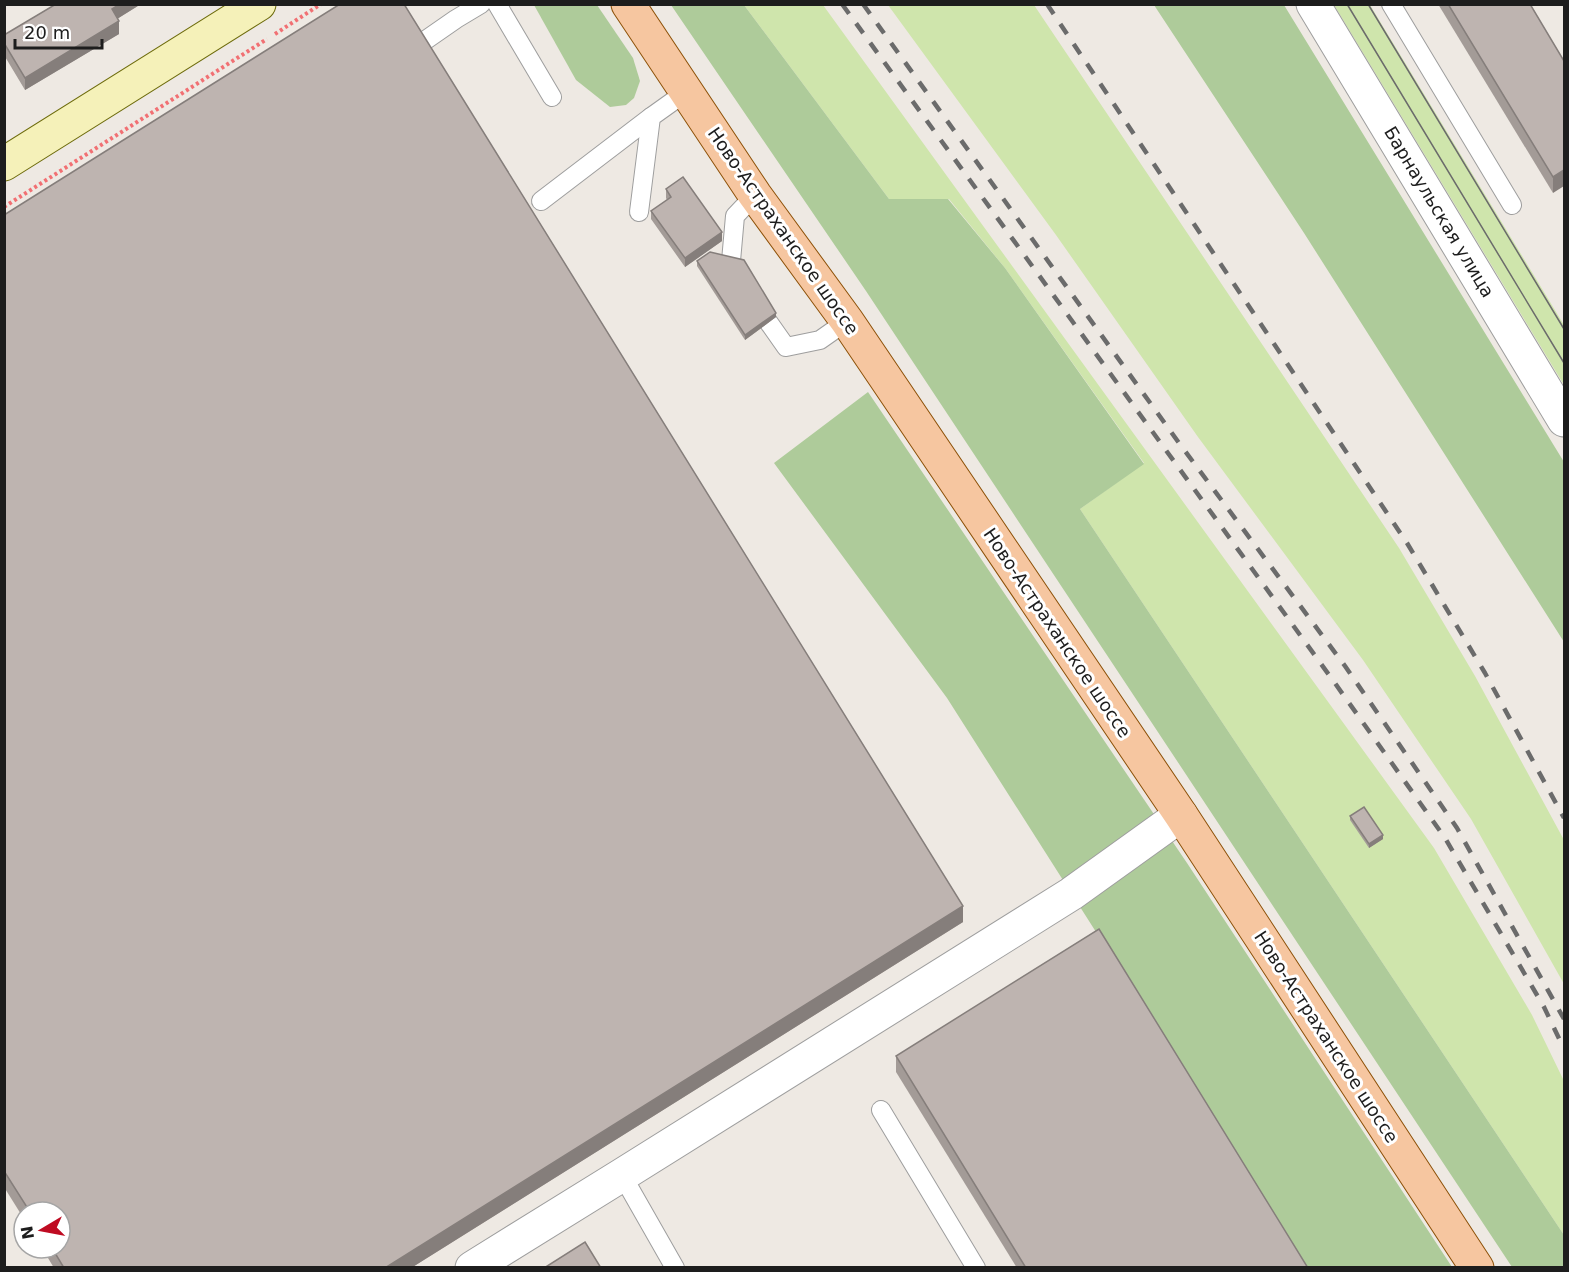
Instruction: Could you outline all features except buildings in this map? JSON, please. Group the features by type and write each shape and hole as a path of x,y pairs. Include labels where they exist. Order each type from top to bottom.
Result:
{"main road":[{"name":"Ново-Астраханское шоссе","path":"628,4 755,195 847,321 1181,815 1477,1268"}],"street":[{"path":"4,164 259,4"},
{"name":"Барнаульская улица","path":"1312,4 1564,420"},
{"path":"472,1268 1071,894 1181,815"}],"lane":[{"path":"420,44 481,4"},
{"path":"497,4 552,97"},
{"path":"1390,4 1512,205"},
{"path":"541,201 686,92"},
{"path":"639,212 651,117"},
{"path":"755,195 735,216 731,261 736,275 786,347 820,340 847,321"},
{"path":"881,1110 976,1268"},
{"path":"622,1175 675,1268"}],"path":[{"path":"4,207 321,4"}],"green space":[{"path":"534,5 597,5 633,58 640,81 634,98 626,105 610,107 576,80"},
{"path":"671,5 744,5 889,199 948,199 1005,268 1144,464 1080,509 1564,1235 1564,1267 1512,1267 866,291"},
{"path":"744,5 823,5 1434,848 1532,1015 1564,1081 1564,1235 1080,509 1144,463 1005,268 949,199 889,199"},
{"path":"888,5 1034,5 1399,548 1475,676 1564,840 1564,984 1471,819 1363,660 1198,437 1056,235"},
{"path":"1154,5 1284,5 1564,462 1564,642 1304,233"},
{"path":"1334,5 1370,5 1564,325 1564,385"},
{"path":"868,392 1187,863 1452,1267 1306,1267 947,698 774,463"}],"tram line":[{"path":"1347,4 1564,363"},
{"path":"1368,4 1564,329"}],"railway":[{"path":"842,4 1445,838 1544,1007 1564,1049"},
{"path":"863,4 1179,443 1345,666 1457,828 1564,1019"},
{"path":"1047,4 1407,543 1485,673 1564,818"}]}
